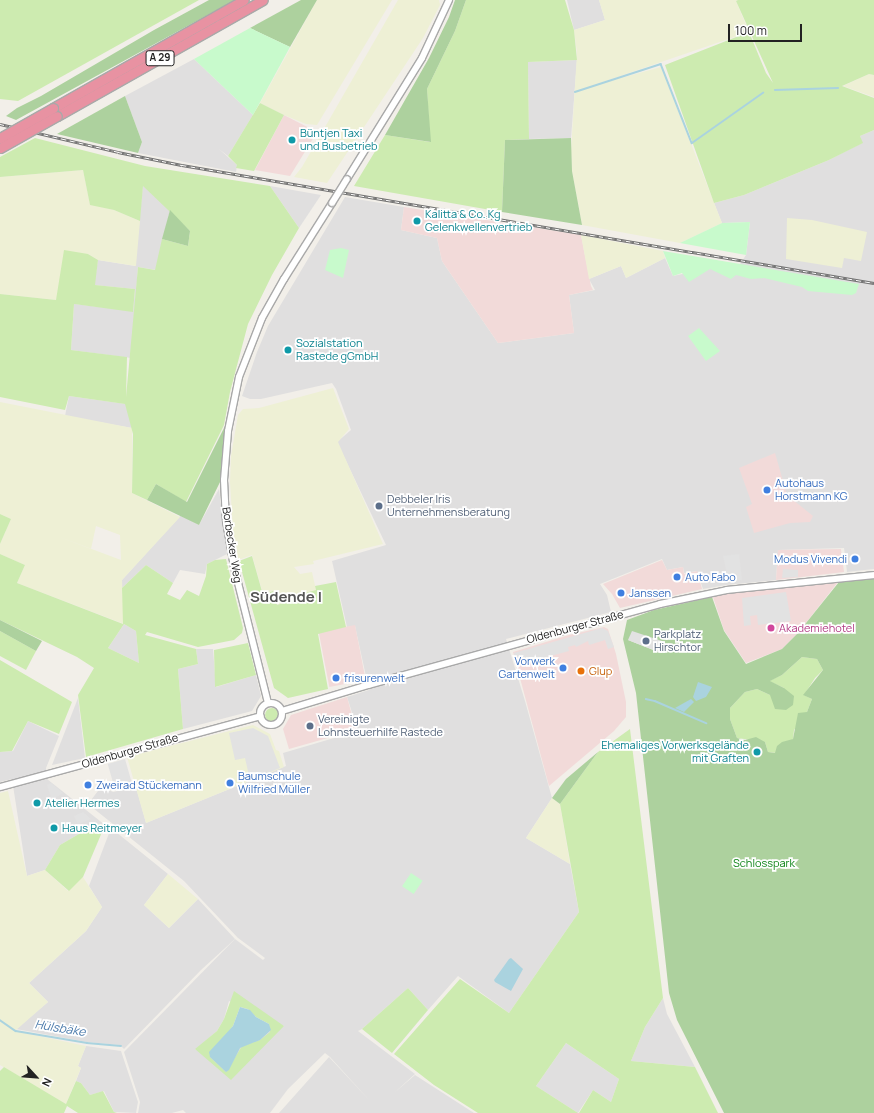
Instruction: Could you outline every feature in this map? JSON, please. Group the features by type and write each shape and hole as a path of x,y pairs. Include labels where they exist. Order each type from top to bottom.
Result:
{"highway":[{"name":"A 29","path":"0,148 55,112 244,0"},
{"name":"A 29","path":"0,138 55,112 263,0"}],"street":[{"name":"Borbecker Weg","path":"268,703 232,560 226,521 224,497 225,456 230,413 239,377 253,338 280,285 419,64 449,0"},
{"name":"Oldenburger Straße","path":"282,711 368,685 667,602 727,590 874,575"},
{"path":"268,703 278,705 282,711 282,718 273,725 266,723 261,716 262,708 268,703"},
{"name":"Oldenburger Straße","path":"0,787 261,716"}],"shaded area":[{"path":"567,0 599,0 605,20 574,30"},
{"path":"194,59 253,115 228,156 219,149 237,165 236,172 138,153 142,142 125,96"},
{"path":"577,60 571,138 529,139 528,62"},
{"path":"284,115 317,132 290,176 255,170"},
{"path":"874,130 874,569 847,572 844,548 778,550 776,580 703,589 697,571 684,573 683,567 667,570 662,559 600,584 607,595 611,612 506,639 552,798 526,838 570,864 579,912 509,1013 458,976 428,1010 408,988 358,1031 415,1074 394,1093 415,1075 474,1113 279,1113 329,1057 370,1101 330,1057 325,1053 288,1089 270,1113 186,1113 183,1110 172,1113 138,1113 140,1102 124,1052 235,939 263,960 265,958 238,938 184,881 88,804 98,791 105,788 113,792 136,787 146,823 286,766 283,753 358,731 347,697 369,690 355,626 347,627 332,561 386,545 337,442 351,430 336,389 332,383 261,399 250,399 242,396 257,352 268,326 345,197 404,207 401,230 437,238 442,261 498,343 574,333 569,295 595,290 589,279 621,266 626,278 665,258 673,276 710,268 731,278 746,255 750,222 722,223 714,203 744,195 829,160 862,143 860,136","holes":["229,1001 284,1026 195,1050 217,1031 224,1019"]},
{"path":"143,185 170,210 156,270 138,267 131,358 71,350 74,304 133,311 135,289 94,285 98,260 135,266"},
{"path":"270,186 321,195 299,228"},
{"path":"404,207 581,235 593,290 569,295 574,333 498,343 442,261 437,238 401,230"},
{"path":"69,396 126,404 132,428 65,416"},
{"path":"775,453 787,495 813,516 810,522 790,523 754,533 746,507 752,504 739,468"},
{"path":"219,489 227,554 207,564 205,574 180,570 173,583 146,565 122,588 122,580 181,515 199,525"},
{"path":"841,549 844,572 776,580 778,550"},
{"path":"739,554 742,580 729,582 723,556"},
{"path":"662,560 667,570 683,567 684,574 697,571 702,589 620,608 612,594 603,584"},
{"path":"783,569 798,570 798,577 782,578"},
{"path":"838,582 798,633 782,649 746,663 724,630 712,594 728,591"},
{"path":"786,592 791,621 758,625 757,615 750,616 751,625 744,626 742,598"},
{"path":"124,624 136,631 139,663 108,648"},
{"path":"355,625 366,680 329,687 319,632"},
{"path":"604,627 608,629 616,654 626,702 626,717 614,731 549,786 513,652 569,635"},
{"path":"602,628 608,631 614,647 608,649 605,640 589,645 588,641 576,647 575,645 568,647 569,651 517,665 514,653"},
{"name":"Parkplatz Hirschtor","path":"632,631 665,642 661,653 628,640"},
{"path":"196,649 213,649 216,687 256,675 261,696 252,711 183,729 178,669 198,664"},
{"path":"347,697 356,730 289,749 283,729 291,715"},
{"path":"78,698 85,758 52,765"},
{"path":"28,721 59,736 46,768 47,779 105,825 96,824 60,845 45,870 27,876 12,779 0,782 0,752 13,751"},
{"path":"253,728 268,736 280,768 250,780 245,758 235,760 229,733"},
{"path":"125,759 132,784 115,789 108,764"},
{"path":"51,783 63,793 52,800 47,785"},
{"path":"83,812 91,819 78,824 74,816"},
{"path":"111,828 168,874 144,905 169,928 198,899 235,939 201,970 124,1049 120,1045 87,1042 16,1029 48,1002 29,983 86,931 102,907 89,886"},
{"path":"663,998 667,1014 695,1067 631,1061 645,1027"},
{"path":"566,1043 619,1079 611,1102 593,1090 578,1113 536,1086"},
{"path":"86,1046 121,1051 138,1102 136,1113 114,1112 104,1091 90,1095 81,1083 76,1081 81,1068 78,1066"}],"green space":[{"path":"0,0 199,0 18,101 0,99"},
{"path":"209,0 235,0 16,120 6,116 17,108 41,96 154,30"},
{"path":"301,0 317,0 290,47 250,28"},
{"path":"317,0 392,0 317,125 306,124 260,103"},
{"path":"398,0 439,0 440,5 423,38 327,183 294,177 302,167"},
{"path":"455,0 466,0 455,31 427,89 431,142 385,135 429,58 449,17"},
{"path":"466,0 565,0 574,30 577,60 528,62 529,139 505,140 502,212 354,186 385,135 430,142 427,89 455,31"},
{"path":"599,0 738,0 736,1 749,32 588,87 661,67 722,223 680,243 582,225 572,171 571,151 577,53 574,30 605,20"},
{"path":"874,0 874,75 869,74 842,86 874,98 874,130 860,136 863,143 829,160 744,195 714,203 665,65 749,32 766,73 773,83 736,1"},
{"path":"250,28 290,47 253,115 194,59"},
{"path":"869,74 874,75 874,97 843,86"},
{"path":"125,96 142,142 138,153 57,134"},
{"path":"260,103 284,115 254,171 236,168 237,165 228,156"},
{"path":"35,138 145,166 270,186 299,228 272,275 248,324 230,392 224,425 186,502 156,484 147,500 132,493 133,434 125,404 69,396 65,410 0,397 0,294 56,300 64,250 88,254 98,260 95,285 135,289 133,312 74,304 71,350 127,357 126,397 138,267 155,270 162,239 188,246 190,231 143,186 140,221 114,210 90,205 83,170 0,177 0,157"},
{"path":"571,138 572,171 582,225 502,212 505,140"},
{"path":"83,170 90,204 114,210 140,221 136,266 98,260 88,254 56,300 0,294 0,177"},
{"path":"170,210 190,231 188,246 162,239"},
{"path":"787,218 812,220 867,232 861,261 844,258 842,268 786,259"},
{"path":"750,222 746,255 680,243 722,223"},
{"path":"581,235 663,251 665,258 626,278 621,266 589,279"},
{"path":"341,248 349,250 343,278 325,270 330,250"},
{"path":"663,251 859,284 856,293 852,295 808,291 802,287 764,278 751,279 736,275 731,279 710,269 689,282 682,273 673,276"},
{"path":"699,328 720,351 706,361 688,336"},
{"path":"333,388 349,429 338,442 383,544 313,561 314,564 294,567 300,574 312,572 316,590 306,600 297,602 296,599 277,605 273,591 263,594 252,555 238,560 233,532 230,482 231,456 238,415 243,409 259,408"},
{"path":"0,402 132,428 132,493 180,517 122,580 124,624 17,583 25,565 0,554 0,544 11,519 0,514","holes":["96,526 120,535 121,560 91,549"]},
{"path":"225,426 221,480 199,525 147,500 156,484 187,502"},
{"path":"0,514 11,519 0,544"},
{"path":"0,554 25,565 17,583 123,624 122,588 146,565 173,583 167,594 180,600 187,590 199,596 206,576 207,564 215,560 226,559 243,628 242,633 234,640 198,647 147,632 145,635 196,649 198,664 178,669 183,729 86,757 78,695 94,668 77,657 0,620","holes":["124,624 136,631 139,663 108,648"]},
{"path":"252,556 263,595 273,591 277,605 296,599 297,602 306,600 305,593 316,590 315,586 336,582 346,627 318,634 328,689 288,698 274,688 239,561"},
{"name":"Schlosspark","path":"874,578 874,1113 724,1113 677,1020 669,993 636,693 623,639 627,620 654,610 712,597 724,631 746,664 782,649 798,633 839,582","holes":["628,640 665,643 661,653","802,657 817,659 823,670 803,695 812,699 807,712 798,713 793,739 782,742 777,746 775,753 768,752 765,742 756,737 745,740 737,738 730,719 730,708 745,692 757,689 770,695 775,709 786,710 793,705 794,696 784,688 770,681 782,675"]},
{"path":"0,620 42,641 36,651 0,631"},
{"path":"0,631 36,651 26,670 0,656"},
{"path":"248,643 256,675 215,687 214,650"},
{"path":"802,657 817,659 823,670 815,678 804,695 812,699 807,712 794,730 793,739 776,753 768,752 765,742 737,738 730,719 730,708 745,692 757,689 770,695 784,688 769,681 782,675"},
{"path":"0,660 72,702 59,734 28,721 12,751 0,752"},
{"path":"272,708 277,710 279,715 277,720 272,722 267,720 265,715 267,710"},
{"path":"253,725 270,734 276,750 279,751 284,767 146,823 127,757"},
{"path":"630,729 663,998 645,1027 631,1061 695,1067 718,1113 579,1113 593,1090 611,1102 619,1079 566,1043 536,1086 578,1113 478,1113 434,1085 394,1054 460,979 509,1013 579,912 560,804 598,752"},
{"path":"598,752 560,804 552,798 566,779"},
{"path":"8,791 27,876 45,870 68,891 83,877 102,907 86,931 29,983 48,1002 15,1031 86,1046 78,1066 81,1068 66,1104 0,1065 0,793"},
{"path":"552,798 560,804 570,864 526,838"},
{"path":"96,824 105,825 83,877 69,891 45,870 60,845"},
{"path":"411,873 423,881 414,894 402,886"},
{"path":"168,874 198,899 169,928 144,905"},
{"path":"408,988 428,1010 392,1053 362,1029"},
{"path":"234,991 284,1026 231,1080 195,1049 217,1031 224,1019","holes":["240,1007 248,1009 256,1017 269,1024 270,1032 260,1040 242,1046 226,1072 210,1057 233,1026"]},
{"path":"4,1067 66,1104 76,1081 81,1083 90,1095 103,1091 114,1112 117,1113 78,1113 67,1106 64,1113 0,1113 0,1071"}],"water":[{"path":"698,682 712,687 706,697 696,701 693,697"},
{"path":"691,699 694,702 684,712 675,708"},
{"path":"511,958 523,969 511,991 494,980"},
{"path":"240,1007 250,1010 256,1017 269,1024 271,1030 260,1040 240,1048 229,1070 226,1072 210,1057 209,1052 233,1026"}],"waterway":[{"path":"575,92 661,64 692,143 763,93"},
{"path":"775,90 838,88"},
{"path":"646,699 655,701 706,723"},
{"name":"Hülsbäke","path":"0,1020 16,1031 87,1043 121,1046"}],"railway":[{"path":"0,124 118,152 182,165 874,283"}],"place":[{"name":"Büntjen Taxi und Busbetrieb","path":"292,140"},
{"name":"Kalitta & Co. Kg Gelenkwellenvertrieb","path":"417,221"},
{"name":"Sozialstation Rastede gGmbH","path":"288,350"},
{"name":"Autohaus Horstmann KG","path":"767,490"},
{"name":"Debbeler Iris Unternehmensberatung","path":"379,506"},
{"name":"Modus Vivendi","path":"855,559"},
{"name":"Auto Fabo","path":"677,577"},
{"name":"Janssen","path":"621,593"},
{"name":"Akademiehotel","path":"771,628"},
{"name":"Parkplatz Hirschtor","path":"646,641"},
{"name":"Vorwerk Gartenwelt","path":"563,668"},
{"name":"Glup","path":"581,671"},
{"name":"frisurenwelt","path":"336,678"},
{"name":"Vereinigte Lohnsteuerhilfe Rastede","path":"310,726"},
{"name":"Ehemaliges Vorwerksgelände mit Graften","path":"757,752"},
{"name":"Baumschule Wilfried Müller","path":"230,783"},
{"name":"Zweirad Stückemann","path":"88,785"},
{"name":"Atelier Hermes","path":"37,803"},
{"name":"Haus Reitmeyer","path":"54,828"}],"district":[{"name":"Südende I","path":"286,597"}]}
